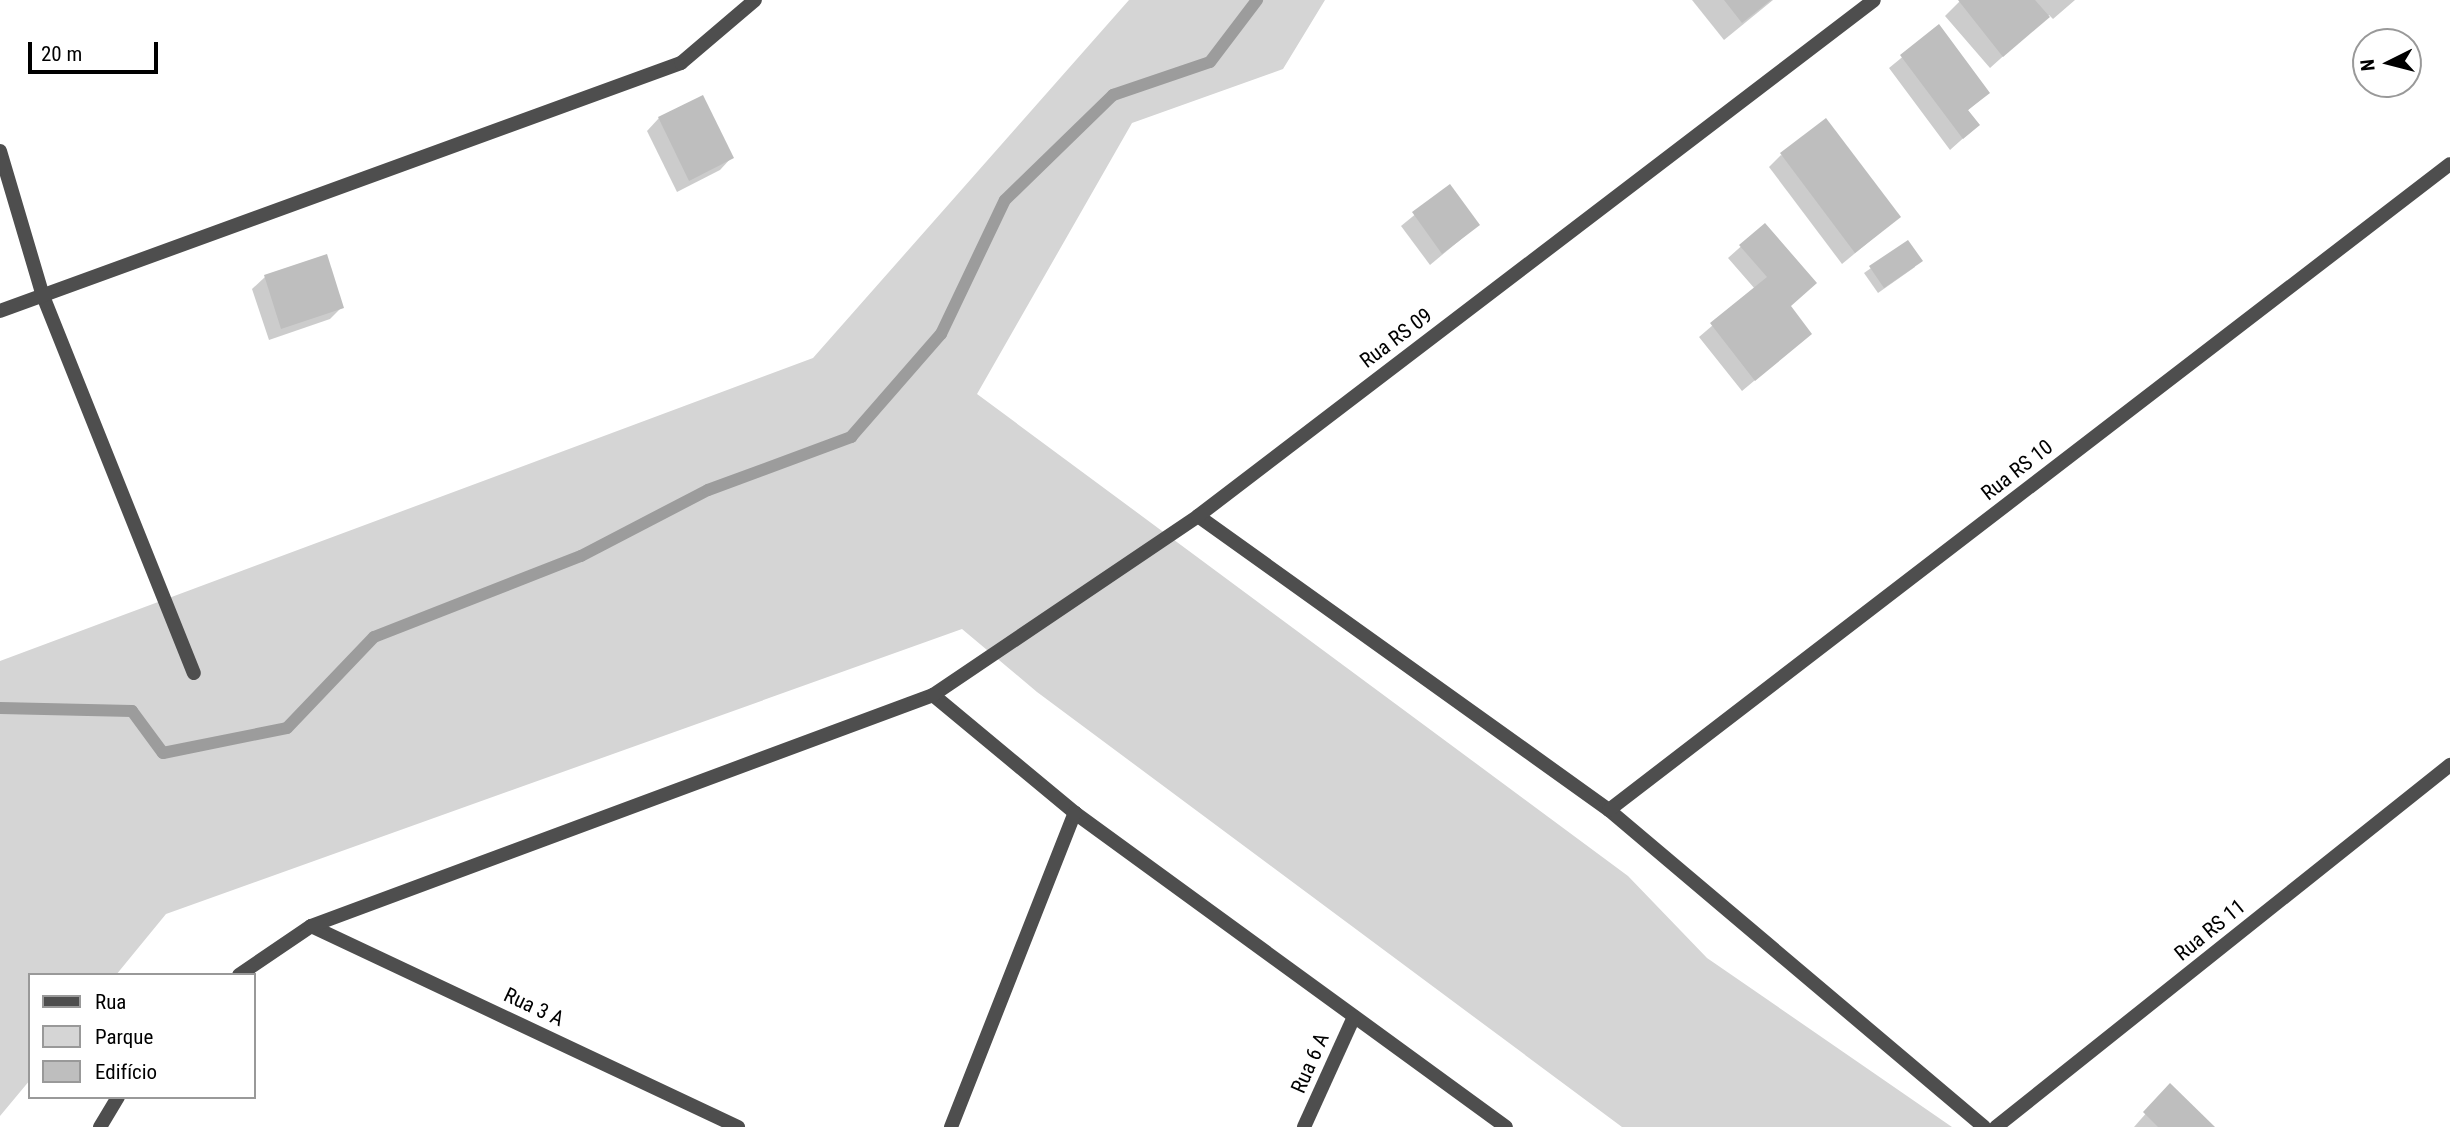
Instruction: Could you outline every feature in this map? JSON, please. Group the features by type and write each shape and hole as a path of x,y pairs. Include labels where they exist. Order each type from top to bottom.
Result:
{"street":[{"path":"0,311 681,63 755,0"},
{"name":"Rua RS 09","path":"242,973 311,926 933,695 1198,516 1874,0"},
{"path":"0,151 43,296 194,673"},
{"name":"Rua RS 10","path":"1609,810 2450,164"},
{"path":"1198,516 1609,810 1984,1127"},
{"path":"933,695 1075,813 1506,1127"},
{"name":"Rua RS 11","path":"1996,1127 2450,765"},
{"path":"951,1127 1075,813"},
{"name":"Rua 3 A","path":"311,926 738,1127"},
{"name":"Rua 6 A","path":"1304,1127 1354,1017"},
{"path":"100,1127 117,1099"}],"green space":[{"path":"1129,0 1325,0 1283,69 1132,123 977,394 1628,876 1707,958 1952,1127 1622,1127 1037,692 962,629 166,914 118,973 28,973 28,1082 0,1116 0,661 813,358"}],"building":[{"path":"1724,0 1771,0 1742,23"},
{"path":"1958,0 2035,0 2050,17 2003,57"},
{"path":"1939,24 1990,93 1968,110 1980,125 1963,139 1900,55"},
{"path":"703,95 734,158 689,181 658,117"},
{"path":"1826,118 1901,217 1855,253 1780,153"},
{"path":"1450,184 1480,225 1442,254 1412,212"},
{"path":"1765,223 1817,283 1791,306 1812,334 1755,381 1710,323 1767,277 1739,245"},
{"path":"1908,240 1923,261 1884,288 1869,266"},
{"path":"327,254 344,308 281,329 264,275"},
{"path":"2170,1083 2215,1127 2158,1127 2143,1112"}],"waterway":[{"path":"0,708 132,711 163,753 287,728 374,637 581,556 708,490 851,437 941,334 1005,200 1113,95 1210,62 1257,0"}]}
